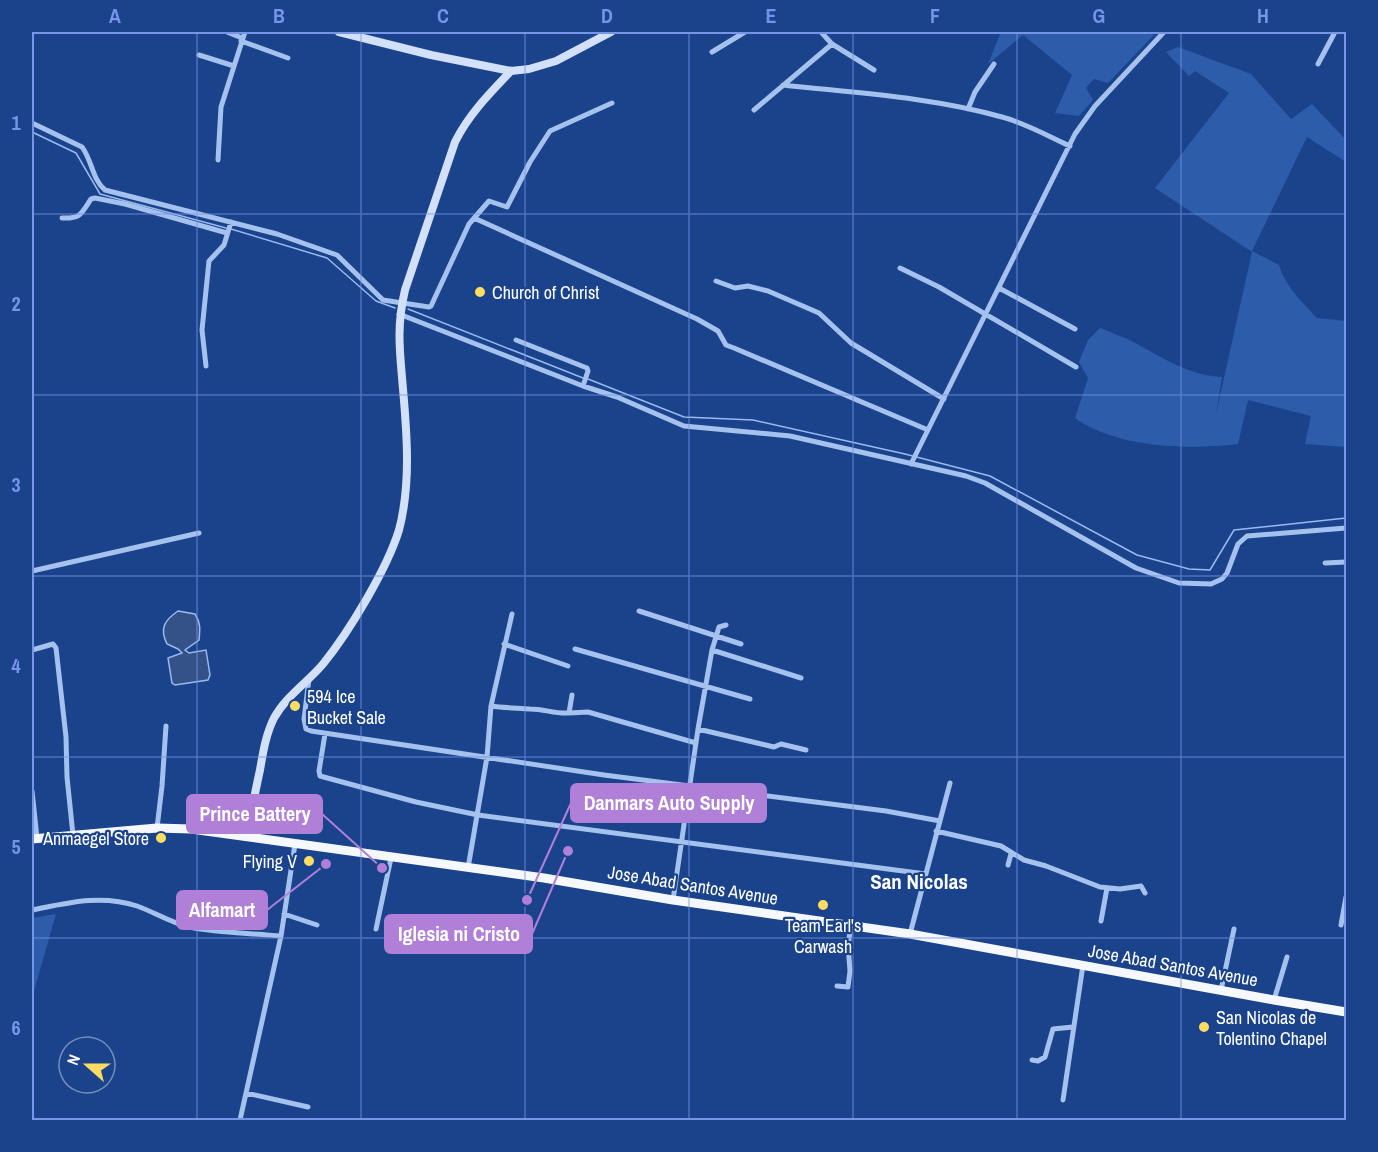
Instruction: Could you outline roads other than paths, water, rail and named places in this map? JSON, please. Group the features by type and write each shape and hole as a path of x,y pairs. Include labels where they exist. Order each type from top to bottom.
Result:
{"highway":[{"name":"Jose Abad Santos Avenue","path":"34,839 157,828 192,829 544,878 673,900 910,934 1347,1012"}],"main road":[{"path":"339,32 511,72 555,61 610,32"},
{"path":"246,837 266,738 273,719 282,706 323,664 343,636 379,577 399,530 406,487 406,439 398,337 399,314 455,142 483,102 511,72"}],"street":[{"path":"227,32 288,58"},
{"path":"712,52 745,32"},
{"path":"821,32 832,45 874,70"},
{"path":"911,462 1083,121 1164,32"},
{"path":"1318,64 1335,32"},
{"path":"218,160 221,107 243,37"},
{"path":"754,110 832,45"},
{"path":"200,55 234,66"},
{"path":"968,109 975,92 994,64"},
{"path":"783,85 915,99 968,109 1004,117 1070,146"},
{"path":"32,123 82,147 87,154 98,184 105,190 277,234 337,255 383,300 431,306 469,224 489,201 507,207 530,162 550,130 612,103"},
{"path":"62,218 73,219 80,216 91,199 95,198 227,232"},
{"path":"171,217 174,207"},
{"path":"474,218 697,319 718,331 726,345 928,430"},
{"path":"206,366 202,330 209,261 224,245 231,223"},
{"path":"900,268 939,287 1076,367"},
{"path":"716,281 735,288 748,286 768,291 819,313 851,343 944,399"},
{"path":"999,288 1075,329"},
{"path":"399,314 617,397 684,426 790,436 966,476 985,483 1136,568 1179,583 1211,584 1222,579 1227,573 1238,544 1247,536 1347,528"},
{"path":"516,340 587,368 583,384"},
{"path":"32,571 199,533"},
{"path":"1325,563 1347,562"},
{"path":"639,611 716,634 741,644"},
{"path":"468,868 487,757 491,706 512,614"},
{"path":"673,900 705,687 716,634 719,627 726,625"},
{"path":"504,644 568,666"},
{"path":"32,650 53,645 56,648 66,737 67,777 73,835"},
{"path":"575,649 750,699"},
{"path":"712,651 801,678"},
{"path":"309,678 305,725 306,729 311,731 690,787 865,808 940,821"},
{"path":"569,713 572,695"},
{"path":"491,706 514,710 532,708 556,714 588,712 696,743"},
{"path":"157,828 166,726"},
{"path":"698,729 774,747 782,744 806,750"},
{"path":"325,734 320,776 416,802 478,815 926,874"},
{"path":"910,934 950,783"},
{"path":"32,791 34,839"},
{"path":"936,831 1001,846 1024,860 1046,866 1079,880 1107,888 1141,886 1145,893"},
{"path":"240,1120 281,936 295,844"},
{"path":"1008,865 1011,854"},
{"path":"376,929 391,858"},
{"path":"1101,921 1107,888"},
{"path":"1341,925 1347,897"},
{"path":"32,910 92,899 135,905 188,926 281,936"},
{"path":"284,914 317,925"},
{"path":"837,986 848,987 850,981 848,945 851,926"},
{"path":"1221,990 1234,929"},
{"path":"1274,1000 1287,957"},
{"path":"1064,1100 1083,965"},
{"path":"1032,1060 1038,1061 1045,1057 1053,1029 1073,1027"},
{"path":"246,1093 308,1107"}],"waterway":[{"path":"32,132 76,153 100,194 226,228"},
{"path":"231,229 327,258 376,301 395,308"},
{"path":"408,309 583,378"},
{"path":"588,379 684,417 753,420 905,454 990,476 1137,555 1189,569 1210,570 1234,530 1346,518"}],"place":[{"name":"Church of Christ","path":"480,292"},
{"name":"594 Ice Bucket Sale","path":"295,706"},
{"name":"Anmaegel Store","path":"161,838"},
{"name":"Iglesia ni Cristo","path":"568,851"},
{"name":"Flying V","path":"309,861"},
{"name":"Alfamart","path":"326,864"},
{"name":"Prince Battery","path":"382,868"},
{"name":"Danmars Auto Supply","path":"527,900"},
{"name":"Team Earl's Carwash","path":"823,905"},
{"name":"San Nicolas de Tolentino Chapel","path":"1204,1027"}],"district":[{"name":"San Nicolas","path":"919,881"}]}
